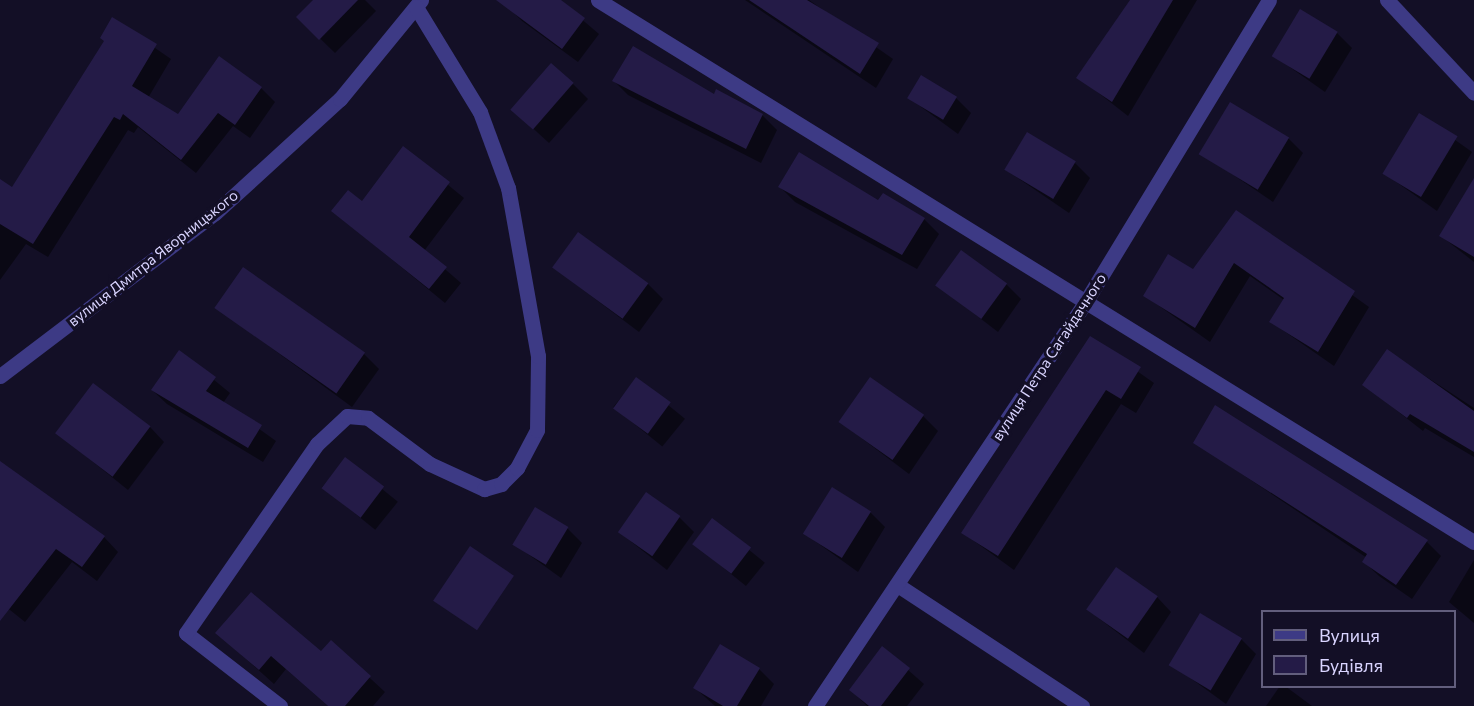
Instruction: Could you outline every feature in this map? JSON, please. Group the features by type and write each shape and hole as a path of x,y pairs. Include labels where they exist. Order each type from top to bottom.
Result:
{"street":[{"path":"598,0 1474,542"},
{"name":"вулиця Петра Сагайдачного","path":"815,706 899,586 1086,301 1269,0"},
{"path":"1386,0 1474,93"},
{"path":"280,706 186,633 317,444 347,416 368,418 430,464 484,489 501,484 517,468 537,430 538,356 508,188 480,112 419,3"},
{"name":"вулиця Дмитра Яворницького","path":"0,376 215,213 340,99 419,3"},
{"path":"899,586 1082,706"}],"building":[{"path":"313,0 358,0 319,40 296,17"},
{"path":"496,0 561,0 585,18 562,49"},
{"path":"749,0 807,0 879,43 860,74"},
{"path":"1130,0 1173,0 1112,102 1076,78"},
{"path":"1300,9 1338,32 1309,79 1272,56"},
{"path":"112,17 157,44 132,86 178,114 219,56 262,87 235,125 218,113 181,160 123,114 120,120 114,117 33,244 0,224 0,179 12,187 104,41 100,38"},
{"path":"633,46 714,94 716,89 763,114 746,149 612,81"},
{"path":"551,63 574,83 533,129 510,110"},
{"path":"921,75 957,97 943,120 907,98"},
{"path":"1230,102 1289,138 1258,190 1199,154"},
{"path":"1419,113 1458,136 1421,197 1382,174"},
{"path":"1027,132 1076,161 1053,199 1004,170"},
{"path":"403,146 450,182 409,237 447,267 429,289 331,211 348,190 362,201"},
{"path":"799,152 878,200 883,193 925,218 902,255 778,187"},
{"path":"1474,178 1474,257 1439,236"},
{"path":"1236,210 1355,291 1318,352 1269,322 1284,298 1234,263 1195,328 1143,296 1168,254 1193,269"},
{"path":"578,232 648,283 623,319 552,268"},
{"path":"961,250 1007,284 981,319 935,286"},
{"path":"243,267 365,352 336,393 214,308"},
{"path":"1090,336 1141,367 1121,399 1106,390 998,556 961,533"},
{"path":"1387,349 1474,411 1474,452 1410,414 1407,418 1362,385"},
{"path":"179,350 216,377 206,391 262,425 248,448 151,390"},
{"path":"636,377 671,402 648,434 613,409"},
{"path":"870,377 924,415 893,460 838,422"},
{"path":"93,383 151,426 113,477 55,433"},
{"path":"1215,405 1428,540 1396,585 1362,562 1367,554 1193,443"},
{"path":"345,457 384,486 361,518 322,488"},
{"path":"0,461 105,536 82,567 56,549 0,621"},
{"path":"832,487 871,511 842,558 803,534"},
{"path":"646,492 680,516 652,556 618,532"},
{"path":"535,507 568,527 546,565 512,545"},
{"path":"712,518 751,547 731,574 692,544"},
{"path":"470,546 514,576 477,630 433,601"},
{"path":"1116,567 1158,596 1128,639 1086,610"},
{"path":"251,592 321,651 331,640 371,676 345,706 328,706 271,656 259,670 215,633"},
{"path":"1200,613 1242,638 1211,691 1169,665"},
{"path":"720,644 760,668 737,706 723,706 693,688"},
{"path":"882,646 910,668 881,706 869,706 849,690"}]}
